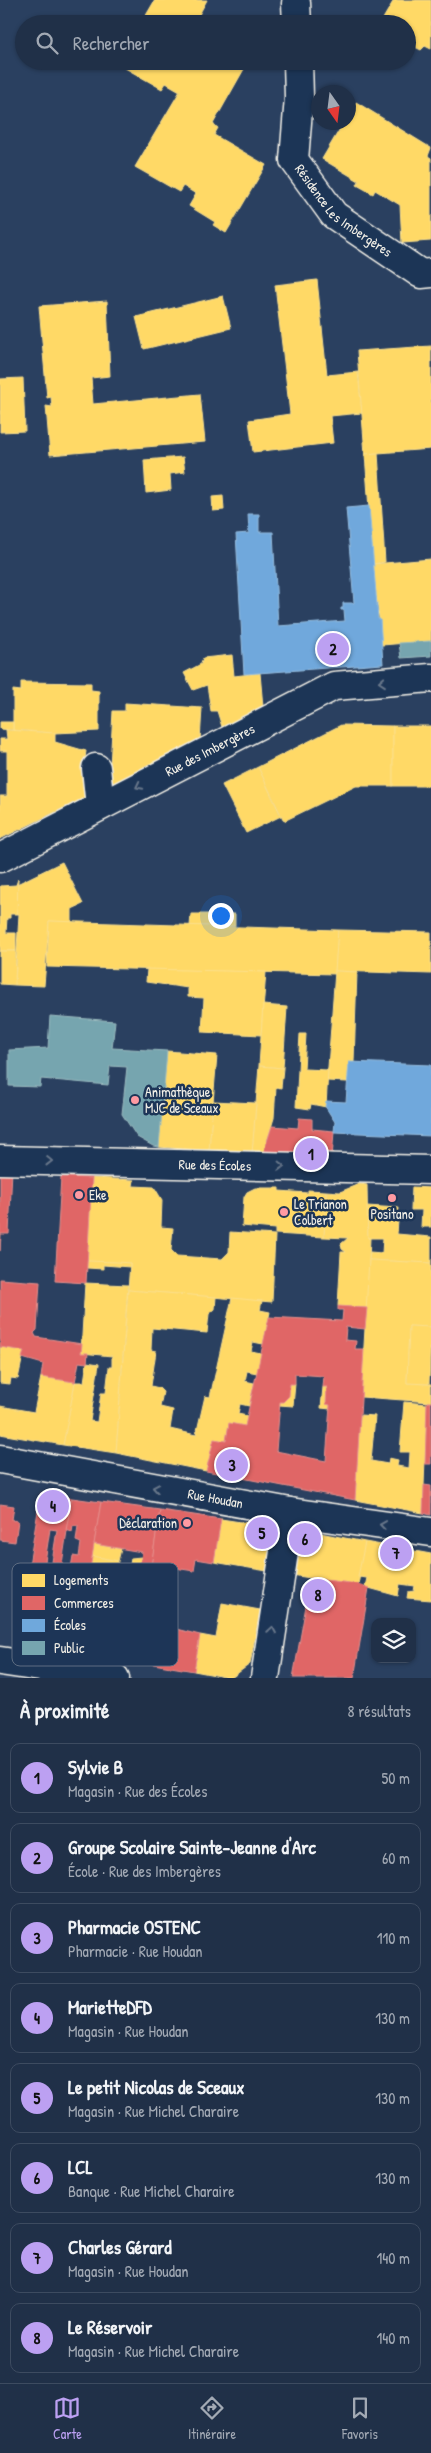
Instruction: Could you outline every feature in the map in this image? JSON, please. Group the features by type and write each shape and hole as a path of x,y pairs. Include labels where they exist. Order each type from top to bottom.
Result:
{"street":[{"name":"Résidence Les Imbergères","path":"298,70 299,97 294,160 334,215 421,274 431,273"},
{"name":"Rue des Imbergères","path":"0,858 334,686 431,678"},
{"path":"96,768 100,806"},
{"name":"Rue des Écoles","path":"0,1160 431,1170"},
{"name":"Rue Houdan","path":"0,1459 290,1512 431,1532"},
{"path":"265,1678 290,1512"},
{"path":"34,1666 115,1678"}],"building: Logements":[{"path":"155,0 207,0 199,15 146,15"},
{"path":"394,0 431,0 431,49 425,46 421,50 416,48 416,15 385,15"},
{"path":"129,70 243,70 213,124 218,128 214,135 266,165 226,233 213,225 215,222 189,206 196,194 183,186 179,192 135,167 180,91 166,83 162,89"},
{"path":"356,102 431,148 428,156 431,158 431,241 402,243 400,205 375,190 373,194 357,185 359,181 322,159 339,130 356,130"},
{"path":"317,280 327,375 358,372 362,413 330,416 333,443 253,452 249,420 290,414 275,285"},
{"path":"223,296 231,328 144,349 136,317"},
{"path":"107,301 110,376 91,378 93,404 200,394 205,442 50,455 46,406 52,407 51,397 47,398 39,306"},
{"path":"431,346 431,449 365,454 357,351"},
{"path":"23,378 25,431 0,432 0,379"},
{"path":"378,453 385,562 373,564 365,454"},
{"path":"183,457 185,472 170,474 171,490 146,493 144,460"},
{"path":"223,496 224,510 213,511 212,497"},
{"path":"431,559 431,641 382,645 373,564"},
{"path":"232,655 234,676 260,673 263,707 258,713 223,730 217,711 211,711 207,685 193,690 184,673 201,664 203,658"},
{"path":"21,682 91,683 91,690 99,691 99,731 55,733 13,730 13,690 21,691"},
{"path":"125,703 202,708 200,741 109,786 113,711 125,711"},
{"path":"0,722 13,722 13,730 0,729"},
{"path":"341,725 393,726 393,786 356,786 284,821 258,767"},
{"path":"393,726 431,726 431,786 393,786"},
{"path":"6,730 55,733 55,742 86,751 83,772 88,796 0,839 0,796 7,796 7,751 0,751 0,739 7,739"},
{"path":"258,767 281,816 246,833 222,785"},
{"path":"62,862 83,904 72,909 72,922 49,921 44,986 15,985 19,914 17,914 17,884"},
{"path":"18,879 17,914 10,914 10,918 7,918 6,933 16,933 16,951 0,951 0,886 16,885"},
{"path":"191,914 235,914 235,926 190,926"},
{"path":"49,921 338,930 335,974 47,967"},
{"path":"338,930 431,932 431,974 335,971"},
{"path":"0,951 16,951 15,985 0,984"},
{"path":"147,969 266,972 261,1035 202,1032 204,998 188,997 188,988 146,982"},
{"path":"335,971 357,972 354,1062 349,1062 347,1082 327,1081"},
{"path":"263,1005 287,1007 283,1068 259,1066"},
{"path":"300,1034 306,1034 304,1069 328,1070 326,1107 311,1104 310,1109 296,1107"},
{"path":"167,1051 217,1055 209,1151 159,1147"},
{"path":"259,1066 283,1068 281,1088 276,1087 274,1118 263,1154 252,1154"},
{"path":"213,1101 256,1103 252,1154 209,1151"},
{"path":"92,1178 134,1180 133,1186 154,1187 162,1200 161,1227 173,1228 171,1250 177,1256 222,1259 229,1252 230,1232 275,1235 272,1302 128,1290 130,1263 87,1261"},
{"path":"359,1184 367,1185 368,1238 370,1238 367,1308 338,1306 341,1252 346,1252 342,1249 341,1244 348,1238 324,1237 326,1191 340,1192"},
{"path":"412,1187 431,1188 431,1227 421,1227 422,1210 411,1210"},
{"name":"Le Trianon Colbert","path":"255,1188 279,1188 279,1191 308,1193 308,1190 326,1191 324,1237 275,1234 275,1229 242,1226 244,1197 247,1192"},
{"path":"367,1206 399,1208 397,1234 431,1237 431,1263 369,1260 370,1252 382,1253 383,1238 368,1238"},
{"path":"369,1260 431,1263 431,1327 409,1326 407,1383 431,1384 431,1402 361,1397"},
{"path":"87,1261 130,1263 130,1267 103,1265 103,1269 87,1268"},
{"path":"85,1283 128,1285 116,1453 63,1445 75,1382 84,1382 87,1362 99,1364 90,1421 97,1422 101,1393 106,1393 109,1367 112,1367 112,1356 81,1353"},
{"path":"128,1290 216,1297 215,1309 209,1314 207,1333 152,1328 151,1350 156,1351 151,1386 159,1388 163,1392 160,1407 173,1410 170,1429 196,1435 205,1396 210,1397 232,1298 262,1301 260,1310 270,1312 263,1344 253,1342 251,1351 261,1353 257,1373 247,1371 245,1381 254,1383 249,1406 240,1404 238,1414 247,1416 245,1426 229,1423 226,1441 214,1439 206,1471 116,1453"},
{"path":"409,1326 431,1327 429,1384 407,1383"},
{"path":"0,1347 24,1351 18,1379 11,1378 10,1384 0,1383"},
{"path":"41,1377 75,1382 63,1445 0,1434 0,1406 34,1412"},
{"path":"290,1384 295,1384 293,1406 279,1405 280,1402 283,1402 289,1396"},
{"path":"323,1387 327,1387 326,1404 330,1405 330,1409 321,1408"},
{"path":"404,1402 427,1404 423,1513 355,1500 360,1415 375,1416 371,1461 388,1464 389,1458 398,1460 397,1466 409,1468 410,1452 400,1452"},
{"path":"221,1519 274,1527 267,1571 214,1562"},
{"path":"305,1530 365,1542 358,1586 292,1575 299,1535"},
{"path":"365,1542 431,1554 431,1600 407,1598 408,1592 414,1591 415,1586 400,1584 398,1596 365,1587 367,1578 358,1577"},
{"path":"94,1544 121,1549 118,1561 92,1556"},
{"path":"92,1556 118,1561 118,1563 91,1563"},
{"path":"141,1557 140,1563 130,1563 131,1558"},
{"path":"222,1603 260,1610 250,1664 231,1678 194,1671 200,1635 216,1638"}],"building: Commerces":[{"path":"299,1118 312,1119 312,1129 334,1131 332,1159 263,1154 272,1126 298,1128"},
{"path":"0,1170 12,1170 9,1234 1,1234 0,1251"},
{"path":"61,1177 92,1178 86,1283 55,1281"},
{"path":"0,1279 40,1282 37,1330 34,1333 36,1337 82,1344 81,1353 88,1353 87,1363 79,1362 75,1382 41,1377 43,1364 22,1358 24,1351 0,1347"},
{"path":"338,1306 367,1308 365,1329 346,1327 345,1340 356,1341 355,1349 364,1349 355,1500 206,1471 214,1439 226,1441 229,1423 245,1426 269,1317 342,1321 343,1310 338,1310","holes":["295,1374 324,1376 323,1387 327,1387 326,1404 330,1405 326,1461 276,1451 280,1402 283,1402 289,1396 290,1384 295,1384"]},
{"path":"427,1402 431,1402 431,1464 425,1464"},
{"path":"424,1485 431,1486 431,1515 423,1513"},
{"path":"41,1493 72,1498 62,1563 52,1562 57,1530 50,1529 45,1563 29,1563"},
{"path":"72,1498 101,1502 91,1563 72,1563 73,1556 79,1557 81,1543 76,1541 78,1526 73,1526 72,1532 66,1530"},
{"path":"101,1502 160,1510 152,1563 140,1563 142,1552 94,1544"},
{"path":"0,1504 14,1506 12,1520 18,1521 15,1542 0,1540"},
{"path":"160,1510 221,1519 214,1562 196,1559 194,1571 178,1568 178,1563 152,1563"},
{"path":"311,1578 358,1584 369,1588 354,1678 293,1678"},
{"path":"178,1630 200,1635 194,1671 165,1666 178,1666"}],"building: Écoles":[{"path":"369,506 383,664 244,674 236,534 249,533 248,514 259,514 259,532 273,532 278,626 345,621 344,610 341,610 343,603 354,603 346,508"},
{"path":"349,1062 431,1065 431,1136 334,1132 335,1122 325,1106 326,1101 346,1102"}],"building: Public":[{"path":"431,641 431,656 401,658 399,643"},
{"path":"50,1016 115,1021 112,1048 167,1051 159,1147 153,1146 137,1137 122,1114 127,1067 110,1066 108,1085 41,1079 40,1087 9,1086 9,1050 48,1048"}],"place":[{"name":"Groupe Scolaire Sainte-Jeanne d'Arc","path":"333,649"},
{"name":"Animathèque MJC de Sceaux","path":"135,1100"},
{"name":"Sylvie B","path":"311,1154"},
{"name":"Eke","path":"79,1195"},
{"name":"Positano","path":"392,1198"},
{"name":"Le Trianon Colbert","path":"284,1212"},
{"name":"Pharmacie OSTENC","path":"232,1465"},
{"name":"MarietteDFD","path":"53,1506"},
{"name":"Déclaration","path":"187,1523"},
{"name":"Le petit Nicolas de Sceaux","path":"262,1533"},
{"name":"LCL","path":"305,1539"},
{"name":"Charles Gérard","path":"396,1553"},
{"name":"Le Réservoir","path":"318,1595"}]}
